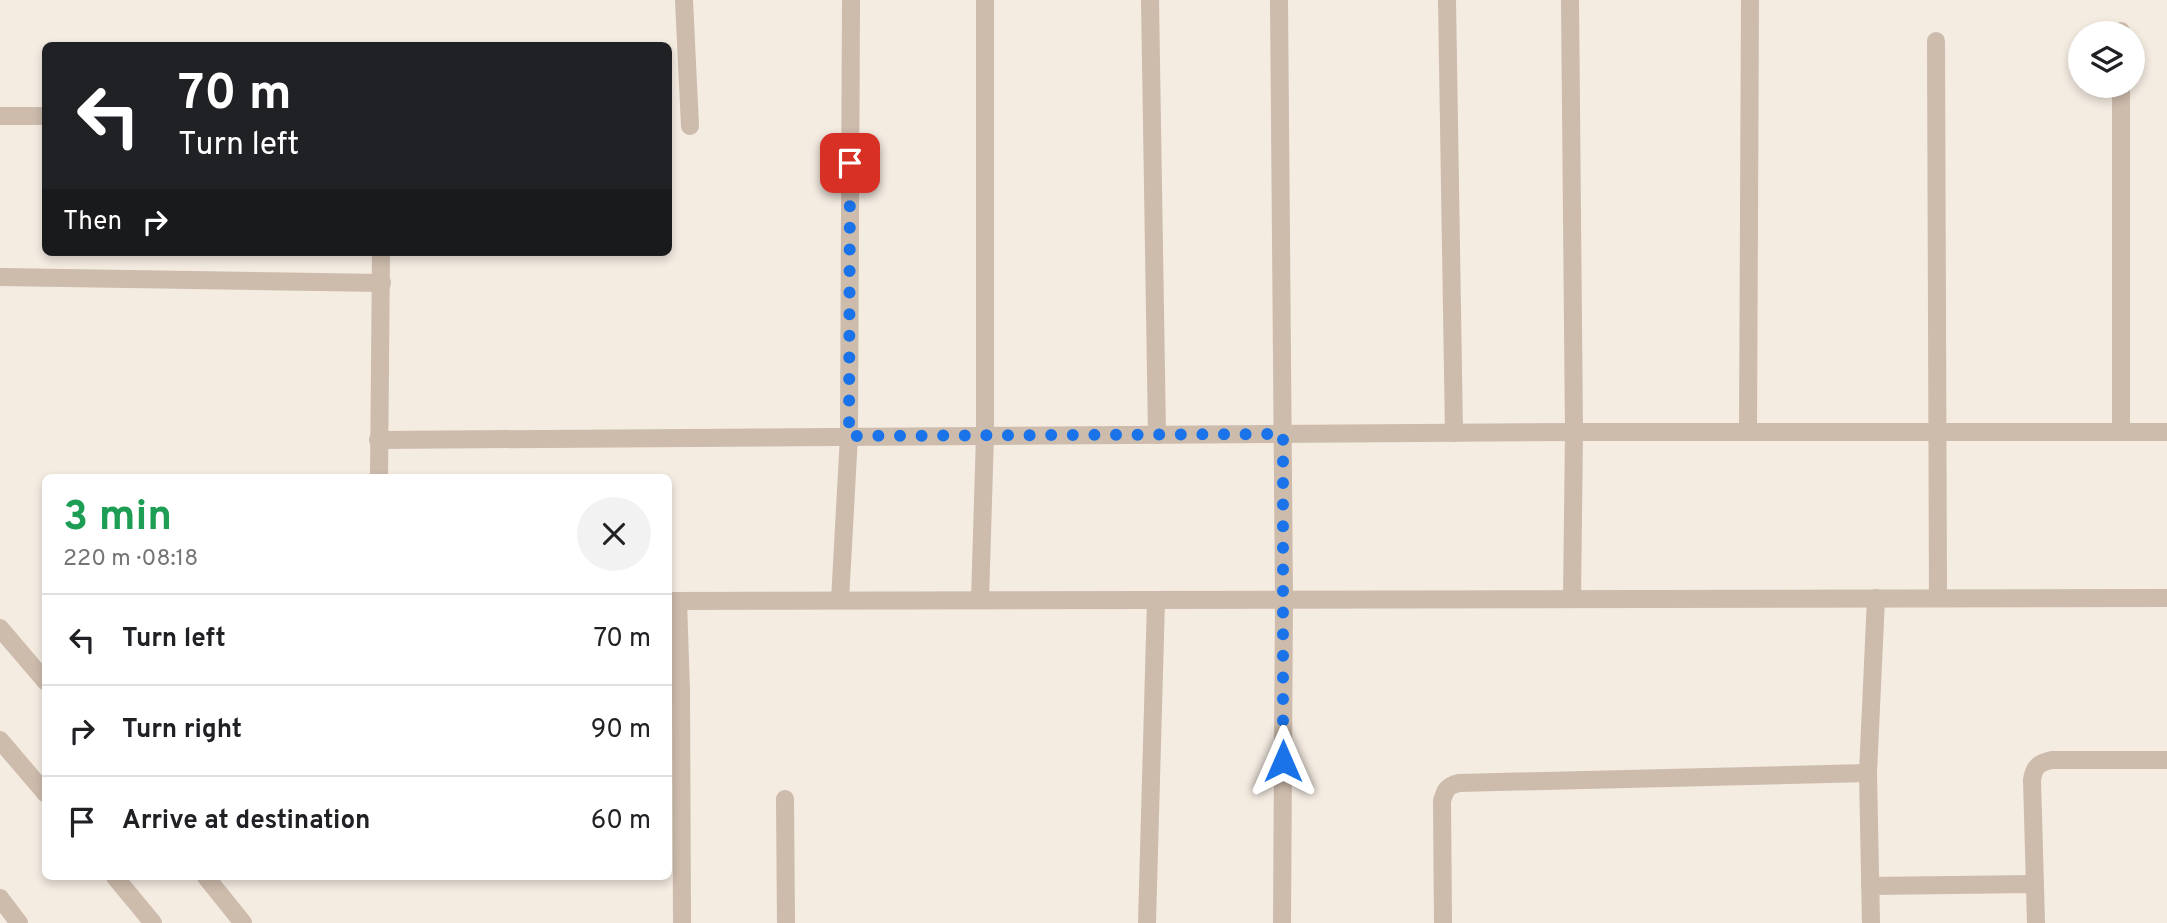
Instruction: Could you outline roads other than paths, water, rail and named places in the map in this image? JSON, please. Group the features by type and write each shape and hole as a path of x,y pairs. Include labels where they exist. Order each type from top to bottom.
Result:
{"street":[{"path":"684,0 690,125"},
{"path":"840,600 849,436 851,0"},
{"path":"980,600 985,435 985,0"},
{"path":"1150,0 1157,435"},
{"path":"1279,0 1284,599 1282,923"},
{"path":"1447,0 1454,433"},
{"path":"1570,0 1574,432 1572,599"},
{"path":"1748,432 1750,0"},
{"path":"1936,41 1938,598"},
{"path":"2120,432 2121,98"},
{"path":"0,116 42,116"},
{"path":"379,474 381,256"},
{"path":"0,277 382,283"},
{"path":"378,440 1574,432 2167,432"},
{"path":"1871,923 1868,773 1876,598"},
{"path":"682,923 681,691 673,601 2167,598"},
{"path":"1147,923 1156,600"},
{"path":"0,628 42,677"},
{"path":"0,740 42,789"},
{"path":"2036,923 2032,780 2034,768 2042,762 2052,760 2167,760"},
{"path":"1443,923 1442,801 1445,790 1450,785 1868,773"},
{"path":"785,799 786,923"},
{"path":"117,880 153,923"},
{"path":"208,880 243,923"},
{"path":"1870,887 2034,884"},
{"path":"0,898 19,923"}]}
